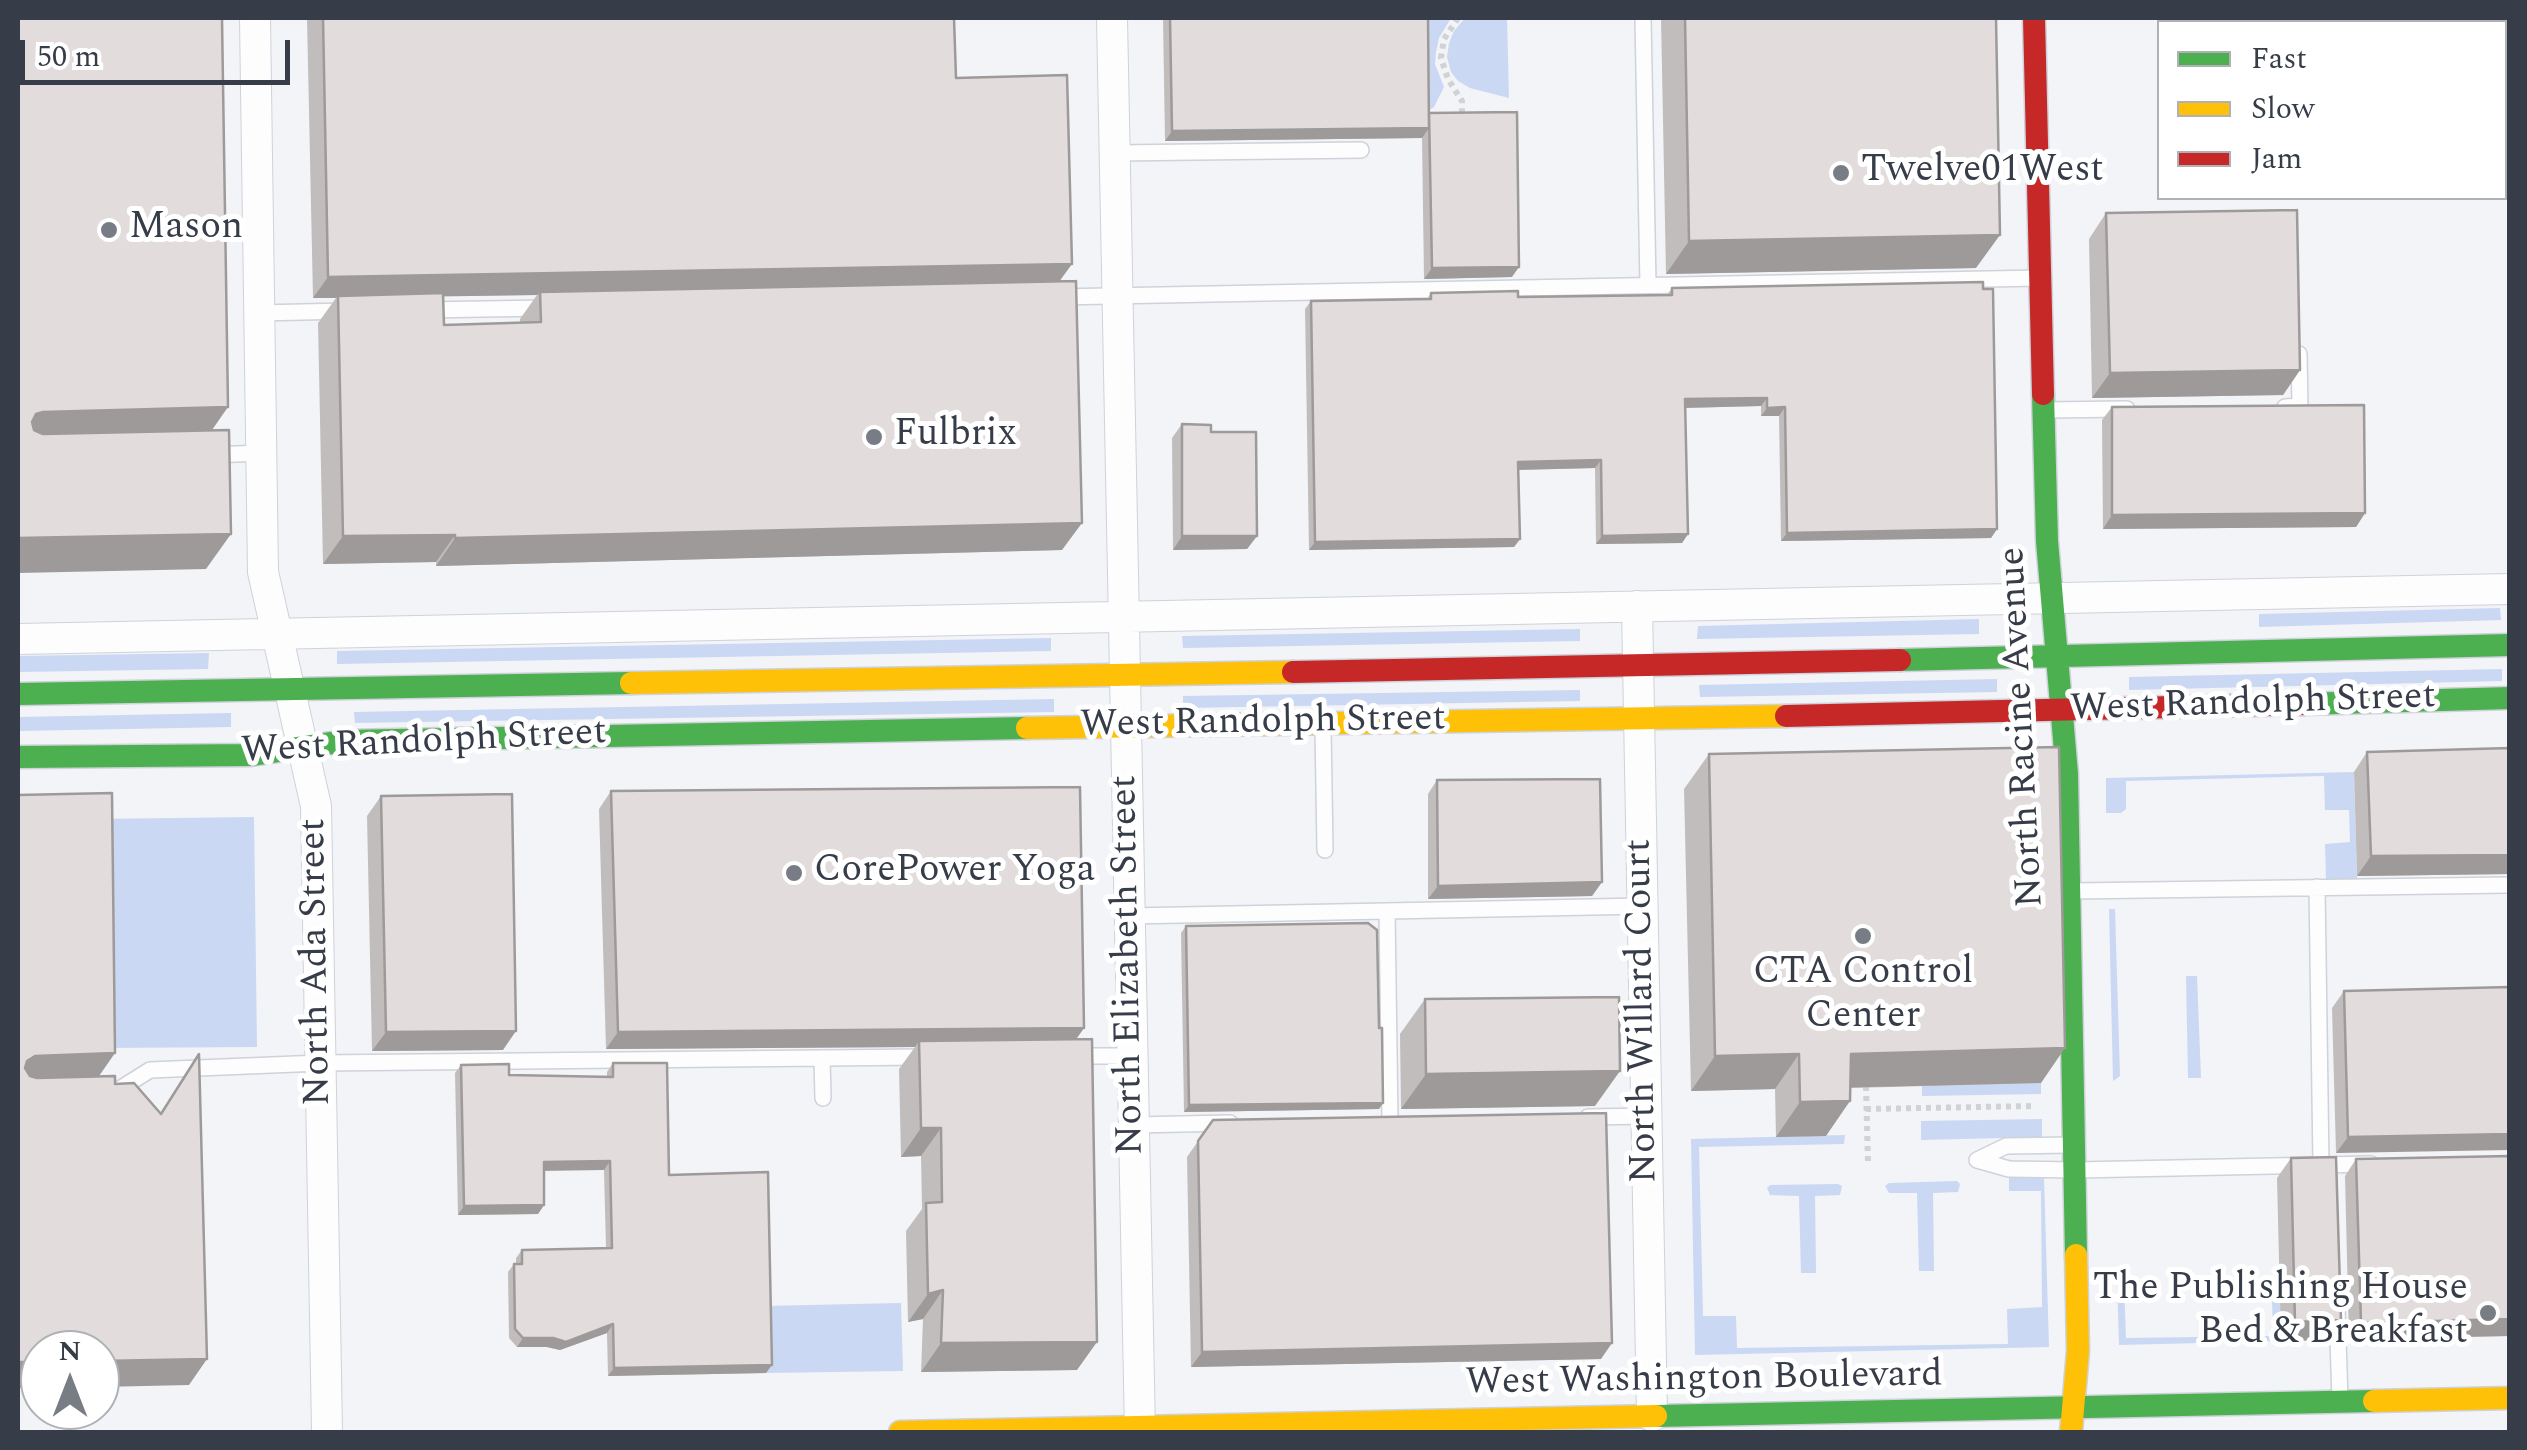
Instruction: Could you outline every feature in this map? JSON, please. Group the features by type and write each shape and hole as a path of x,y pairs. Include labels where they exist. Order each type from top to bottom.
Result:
{"street":[{"name":"North Ada Street","path":"255,18 263,572 316,806 327,1432"},
{"name":"North Elizabeth Street","path":"1112,18 1140,1430"},
{"name":"North Racine Avenue","path":"2034,18 2043,410 2052,598 2063,711 2070,891 2078,1351 2072,1432"},
{"path":"18,639 2510,589"},
{"name":"North Willard Court","path":"1637,606 1652,1416"},
{"name":"West Randolph Street","path":"18,694 1638,666 2510,646"},
{"name":"West Randolph Street","path":"18,758 252,755 386,739 2063,711 2510,698"},
{"name":"West Washington Boulevard","path":"900,1432 1482,1426 1652,1416 2510,1398"}],"lane":[{"path":"1643,18 1648,285"},
{"path":"1115,153 1360,150"},
{"path":"1048,297 2040,278"},
{"path":"410,310 557,307"},
{"path":"259,313 357,311"},
{"path":"2262,407 2300,406 2298,328"},
{"path":"2043,410 2147,409"},
{"path":"192,455 262,453"},
{"path":"1323,723 1324,850"},
{"path":"2070,891 2510,884"},
{"path":"2317,888 2327,1164 2333,1183"},
{"path":"1130,916 1643,906"},
{"path":"1388,911 1390,1121"},
{"path":"1060,1056 1132,1056"},
{"path":"102,1090 118,1090 150,1070 320,1063 934,1057"},
{"path":"822,1058 823,1098"},
{"path":"1564,1118 1646,1116"},
{"path":"1370,1121 1409,1120"},
{"path":"1134,1126 1254,1123"},
{"path":"2075,1145 2006,1146 1977,1160 2009,1169 2076,1170 2392,1164"},
{"path":"2336,1292 2340,1401"}],"path":[{"path":"1458,18 1444,38 1441,58 1448,80 1462,101 1462,123"},
{"path":"1866,1086 1868,1164"},
{"path":"1866,1109 2042,1106"}],"shaded area":[{"path":"1420,18 1451,18 1436,52 1435,64 1444,87 1434,107 1422,115"},
{"path":"1465,18 1507,18 1509,98 1470,88 1451,72 1449,43"},
{"path":"2500,608 2501,620 2259,627 2259,614"},
{"path":"1979,619 1979,634 1697,639 1698,626"},
{"path":"1580,629 1580,641 1183,648 1182,636"},
{"path":"1051,638 1051,651 337,664 337,651"},
{"path":"209,653 208,669 18,672 18,656"},
{"path":"2502,669 2502,681 2129,690 2129,677"},
{"path":"1997,679 1997,692 1700,697 1699,685"},
{"path":"1580,690 1580,701 1183,708 1183,696"},
{"path":"1054,699 1054,712 355,723 354,712"},
{"path":"231,713 231,727 18,731 18,717"},
{"path":"2354,772 2357,879 2326,879 2325,844 2350,842 2349,810 2325,810 2324,776 2126,781 2126,809 2106,813 2106,778"},
{"path":"254,817 257,1047 96,1048 94,819"},
{"path":"2109,909 2115,909 2120,1076 2113,1081"},
{"path":"2186,976 2197,976 2201,1078 2188,1078"},
{"path":"2041,1083 2041,1094 1922,1096 1922,1085"},
{"path":"2042,1119 2042,1137 1921,1140 1921,1121"},
{"path":"1845,1135 1844,1144 1699,1147 1703,1316 1736,1316 1737,1348 2008,1344 2007,1309 2042,1307 2041,1191 2009,1191 2009,1178 2044,1177 2049,1347 1695,1355 1691,1139"},
{"path":"1957,1181 1958,1192 1933,1193 1934,1271 1919,1271 1917,1193 1889,1193 1885,1186"},
{"path":"1842,1186 1840,1195 1815,1196 1816,1273 1801,1273 1799,1196 1770,1195 1767,1188"},
{"path":"2117,1280 2124,1284 2126,1338 2273,1336 2272,1300 2280,1295 2281,1341 2119,1345"},
{"path":"901,1303 903,1371 766,1373 764,1306"}],"building":[{"name":"Mason","path":"18,18 222,18 228,407 43,412 36,414 32,422 34,430 43,434 229,430 231,534 18,538"},
{"path":"323,18 954,18 956,78 1067,75 1072,264 328,277"},
{"path":"1170,18 1428,18 1429,128 1172,131"},
{"name":"Twelve01West","path":"1685,18 1996,18 2000,235 1689,241"},
{"path":"1517,112 1519,267 1432,268 1429,113"},
{"path":"2297,210 2300,370 2110,373 2106,213"},
{"path":"1076,281 1082,523 455,538 343,536 338,296 443,293 444,325 541,322 540,292"},
{"path":"1983,282 1983,289 1993,289 1997,529 1787,533 1785,407 1767,408 1767,398 1685,399 1688,534 1602,536 1601,460 1518,462 1520,539 1315,542 1311,301 1431,299 1431,293 1518,291 1518,297 1672,295 1672,288"},
{"path":"2364,405 2365,513 2112,515 2112,407"},
{"path":"1182,424 1211,425 1211,432 1256,432 1257,536 1182,536"},
{"name":"CTA Control Center","path":"2059,747 2065,1048 1851,1054 1850,1101 1800,1102 1799,1054 1715,1056 1709,754"},
{"path":"2510,748 2510,855 2371,856 2367,752"},
{"path":"1600,779 1602,882 1438,886 1437,780"},
{"path":"1080,787 1084,1028 618,1032 611,791"},
{"path":"112,793 115,1053 35,1056 25,1068 37,1078 115,1076 115,1084 134,1083 161,1114 199,1054 207,1359 120,1361 120,1330 20,1330 18,1362 18,795"},
{"path":"512,794 516,1031 386,1032 381,796"},
{"path":"1368,923 1377,930 1383,1103 1189,1105 1186,926"},
{"path":"2510,987 2510,1134 2348,1137 2344,991"},
{"path":"1619,997 1620,1071 1426,1074 1425,999"},
{"path":"1092,1039 1097,1342 941,1343 943,1290 928,1294 926,1203 942,1202 941,1128 921,1128 919,1041"},
{"path":"613,1063 667,1063 669,1175 768,1172 772,1365 614,1368 613,1324 566,1342 523,1338 515,1329 514,1264 522,1264 522,1250 612,1248 610,1161 544,1162 544,1205 464,1206 461,1065 509,1064 509,1075 613,1077"},
{"path":"1606,1113 1612,1343 1202,1352 1198,1141 1213,1120"},
{"path":"2510,1156 2510,1319 2361,1323 2356,1159"},
{"path":"2336,1157 2341,1320 2295,1322 2291,1158"}],"traffic: fast":[{"path":"2043,394 2047,541 2067,774 2076,1255"},
{"path":"1900,660 2510,645"},
{"path":"18,694 631,683"},
{"path":"2303,704 2510,698"},
{"path":"18,757 251,755 345,741 1027,728"},
{"path":"1656,1416 2374,1401"}],"traffic: slow":[{"path":"631,683 1293,672"},
{"path":"1027,728 1786,716"},
{"path":"2071,1432 2078,1351 2076,1255"},
{"path":"2374,1401 2510,1398"},
{"path":"900,1432 1656,1416"}],"traffic: jam":[{"path":"2034,18 2043,394"},
{"path":"1293,672 1900,660"},
{"path":"1786,716 2303,704"}],"place":[{"name":"Twelve01West","path":"1841,173"},
{"name":"Mason","path":"109,230"},
{"name":"Fulbrix","path":"874,437"},
{"name":"CorePower Yoga","path":"794,873"},
{"name":"CTA Control Center","path":"1863,936"},
{"name":"The Publishing House Bed & Breakfast","path":"2488,1313"}]}
